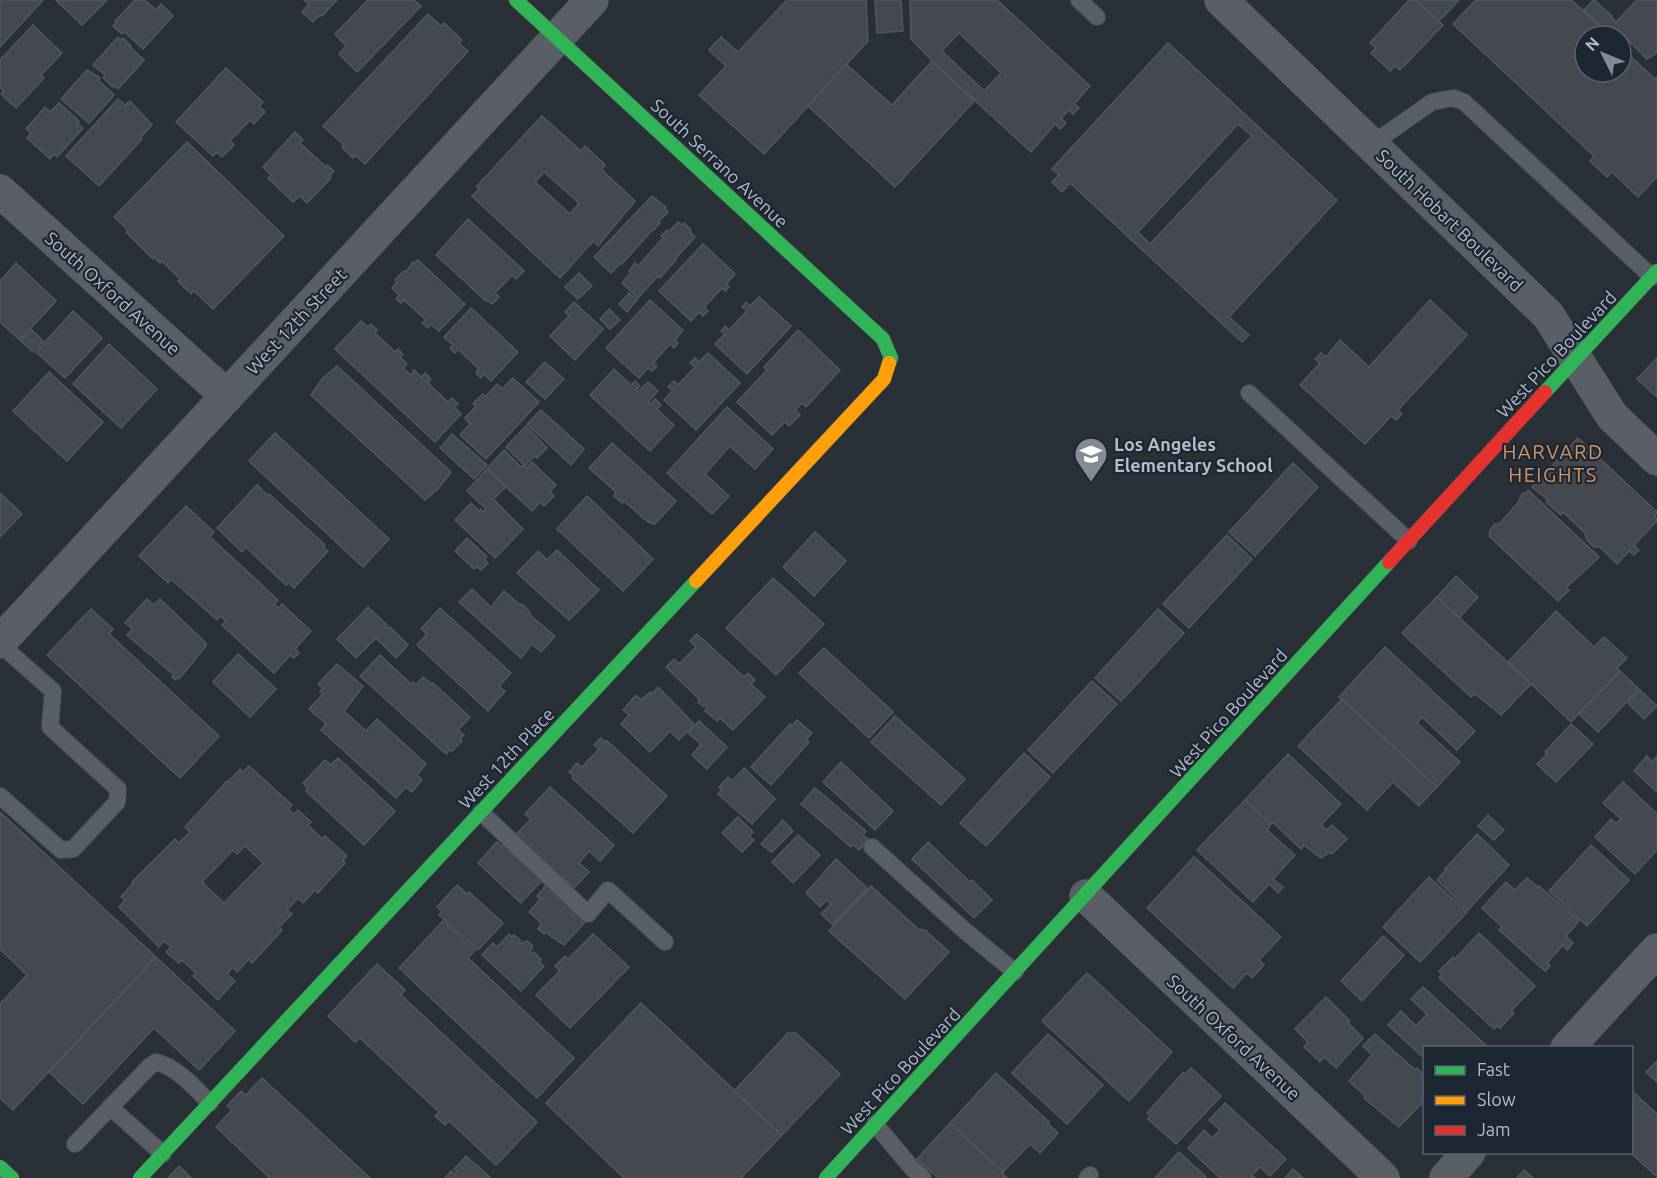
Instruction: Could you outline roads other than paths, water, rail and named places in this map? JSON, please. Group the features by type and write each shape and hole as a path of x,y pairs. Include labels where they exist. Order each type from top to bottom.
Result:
{"street":[{"name":"South Serrano Avenue","path":"516,0 883,339 891,358"},
{"name":"West 12th Street","path":"0,643 592,0"},
{"name":"South Hobart Boulevard","path":"1221,0 1548,315 1612,416 1657,459"},
{"name":"South Oxford Avenue","path":"0,190 226,396"},
{"name":"West Pico Boulevard","path":"825,1178 1654,274"},
{"name":"West 12th Place","path":"140,1178 884,379 891,358"},
{"name":"South Oxford Avenue","path":"1086,896 1383,1178"},
{"path":"1568,1046 1657,950"},
{"path":"1446,1178 1467,1154"},
{"path":"0,1167 12,1178"}],"lane":[{"path":"1078,0 1097,17"},
{"path":"1372,144 1431,102 1453,98 1464,102 1654,274"},
{"path":"1249,393 1409,541"},
{"path":"0,643 52,691 50,727 118,789 117,802 110,810 73,849 61,850 0,796"},
{"path":"481,812 588,914 608,890 665,942"},
{"path":"872,847 964,930 1015,972"},
{"path":"75,1144 150,1065 156,1062 164,1064 185,1079 210,1102"},
{"path":"110,1107 163,1154"},
{"path":"875,1124 923,1178"}],"place":[{"name":"Los Angeles Elementary School","path":"1091,483"}],"district":[{"name":"HARVARD HEIGHTS","path":"1553,462"}]}
